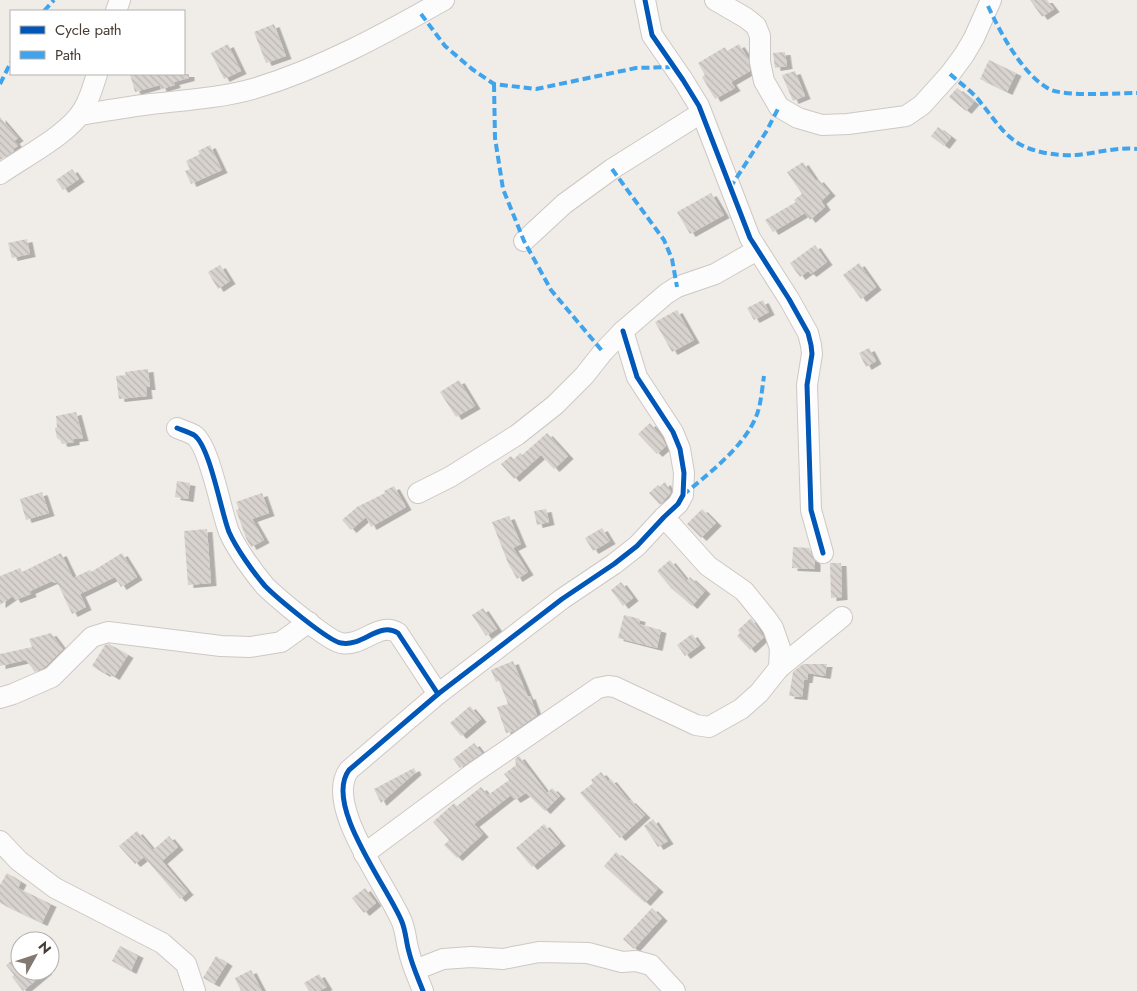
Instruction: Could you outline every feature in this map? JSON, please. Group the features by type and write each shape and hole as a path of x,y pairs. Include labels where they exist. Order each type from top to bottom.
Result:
{"street":[{"path":"80,115 150,104 203,100 254,89 298,74 362,44 444,0"},
{"path":"645,0 652,35 695,98 748,233 757,250 775,274 808,333 812,354 807,385 811,510 823,553"},
{"path":"715,0 756,26 760,36 760,62 764,81 779,107 798,118 822,125 848,124 906,116 922,105 950,74 964,55 991,0"},
{"path":"0,174 62,133 80,115 97,75"},
{"path":"524,241 564,204 652,142 701,112"},
{"path":"418,493 450,477 517,435 555,405 584,376 622,331 653,304 678,287 715,274 757,250"},
{"path":"423,991 408,951 402,921 364,854 346,812 342,794 344,778 349,770 438,694 562,599 637,546 678,504 683,495 684,462 680,449 673,432 637,377 622,331"},
{"path":"177,428 195,436 201,443 229,532 265,585 309,622 340,643 354,644 384,629 391,629 398,633 438,694"},
{"path":"664,517 708,566 744,591 766,618 773,628 780,648 779,668"},
{"path":"364,854 472,774 598,688 615,687 696,725 709,727 741,709 779,668 842,617"},
{"path":"0,698 52,677 92,637 108,632 221,646 250,647 281,642 309,622"},
{"path":"0,842 19,861 55,888 162,943 186,964 195,991"},
{"path":"415,970 443,959 503,959 539,952 588,953 622,962 636,960 651,965 675,991"}],"building":[{"path":"1030,0 1047,0 1054,9 1042,17"},
{"path":"274,24 286,56 266,63 254,32"},
{"path":"228,44 241,71 224,79 211,53"},
{"path":"739,44 748,58 750,71 731,82 735,88 715,99 702,77 705,75 698,63 725,47 727,51"},
{"path":"785,52 787,66 775,68 773,53"},
{"path":"989,60 1016,73 1007,92 980,79"},
{"path":"795,71 805,96 793,101 782,75"},
{"path":"189,74 189,78 174,82 175,85 161,89 160,85 135,92 130,75"},
{"path":"957,88 974,102 966,111 949,97"},
{"path":"0,117 18,138 14,141 18,146 0,160"},
{"path":"938,127 951,137 944,146 931,136"},
{"path":"210,145 222,170 191,184 185,171 190,169 186,161 200,154 198,151"},
{"path":"803,162 816,181 818,179 830,193 821,201 825,207 810,220 805,213 773,232 765,220 796,202 794,200 802,194 787,172"},
{"path":"72,169 79,179 63,190 56,180"},
{"path":"711,193 724,215 690,234 677,212"},
{"path":"27,239 30,254 12,258 8,243"},
{"path":"815,245 827,262 811,274 808,271 800,277 790,263"},
{"path":"859,263 876,287 861,299 843,275"},
{"path":"220,265 230,281 218,289 208,272"},
{"path":"763,300 769,312 754,320 747,308"},
{"path":"677,310 694,340 672,352 655,322"},
{"path":"869,348 876,361 866,367 859,353"},
{"path":"148,369 150,387 146,387 147,396 119,399 116,376 126,375 125,372"},
{"path":"459,380 475,406 456,417 440,392"},
{"path":"76,412 83,438 74,439 74,442 62,444 57,438 55,428 57,427 56,416"},
{"path":"650,423 661,436 666,446 657,454 638,434"},
{"path":"547,433 568,456 554,469 541,455 514,479 501,464 511,456 514,459 520,453 522,455"},
{"path":"177,481 190,483 188,499 175,497"},
{"path":"665,482 671,492 660,505 649,493"},
{"path":"394,486 406,507 371,527 366,517 351,530 342,520 357,507 385,493 384,491"},
{"path":"42,492 49,513 26,520 20,499"},
{"path":"262,493 269,513 252,519 264,540 251,547 236,510 239,509 236,502"},
{"path":"546,509 549,522 537,525 534,511"},
{"path":"702,509 716,523 701,538 687,524"},
{"path":"509,516 521,544 513,548 528,572 517,579 508,563 492,522"},
{"path":"602,528 610,541 593,551 585,538"},
{"path":"207,529 211,583 188,585 184,531"},
{"path":"793,547 809,548 815,562 815,569 792,568"},
{"path":"61,553 73,578 90,570 91,572 122,553 137,577 121,587 115,577 80,594 86,607 72,614 57,582 54,583 52,581 30,591 31,594 15,600 13,596 0,605 0,576 20,568 22,572"},
{"path":"670,560 687,581 690,577 705,591 692,606 671,588 657,571"},
{"path":"830,563 841,563 842,597 831,598"},
{"path":"621,582 633,598 623,606 611,590"},
{"path":"483,608 497,629 486,636 472,615"},
{"path":"624,615 640,619 639,624 661,630 657,648 618,638"},
{"path":"751,618 764,637 750,650 737,636 740,633 738,630"},
{"path":"51,633 63,649 45,667 35,672 26,660 0,666 0,654 32,647 29,639"},
{"path":"692,634 700,645 685,656 677,645"},
{"path":"109,644 128,655 114,677 92,666 105,645"},
{"path":"513,661 537,715 514,731 506,733 497,707 508,704 499,681 496,682 491,670"},
{"path":"803,664 827,664 825,676 808,673 807,680 804,680 802,697 789,696 793,672"},
{"path":"470,706 481,719 461,736 450,723"},
{"path":"474,743 482,753 460,768 453,759"},
{"path":"519,756 547,793 552,788 560,796 545,811 526,793 515,800 511,795 474,824 483,834 457,858 444,845 449,840 433,822 454,803 457,806 481,787 488,795 509,780 504,774 516,765 515,759"},
{"path":"414,768 416,772 381,803 374,789"},
{"path":"601,772 608,781 611,779 629,801 645,815 620,838 580,793 593,783 591,780"},
{"path":"653,819 668,841 658,847 644,826"},
{"path":"544,824 560,843 532,867 516,848"},
{"path":"137,831 153,850 169,836 178,847 162,861 188,892 180,899 144,857 135,864 119,846"},
{"path":"616,852 658,889 645,903 604,866"},
{"path":"7,873 21,882 18,888 51,904 42,923 0,903 0,885"},
{"path":"365,888 376,903 364,913 352,898"},
{"path":"652,908 662,918 634,949 623,939"},
{"path":"120,946 138,955 131,971 112,961"},
{"path":"216,956 227,963 214,984 203,978"},
{"path":"10,962 10,970 6,965"},
{"path":"251,970 262,991 241,991 235,978"},
{"path":"319,974 327,987 319,991 309,991 304,983"},
{"path":"15,981 35,981 23,991"}],"marked path":[{"path":"45,10 54,0"},
{"path":"988,6 1005,40 1021,63 1039,82 1049,89 1079,94 1137,93"},
{"path":"421,14 445,46 472,69 494,84 536,89 636,68 673,67"},
{"path":"0,84 10,64"},
{"path":"950,74 974,95 1007,134 1025,147 1050,154 1068,155 1106,150 1137,149"},
{"path":"494,84 495,138 503,189 524,241 551,290 603,352"},
{"path":"730,188 766,132 779,107"},
{"path":"612,169 664,240 672,259 677,287"},
{"path":"683,495 724,460 750,428 759,407 764,376"}],"cycle path":[{"path":"645,0 652,35 699,106 750,238 789,299 808,333 812,354 807,385 811,510 823,553"},
{"path":"423,991 410,957 402,922 360,846 351,824 344,804 343,785 349,770 438,694 562,599 637,546 678,504 683,495 684,473 680,449 673,432 637,377 623,331"},
{"path":"177,428 194,435 200,442 210,465 229,532 245,560 265,586 314,627 341,643 357,641 384,630 398,633 438,694"}]}
